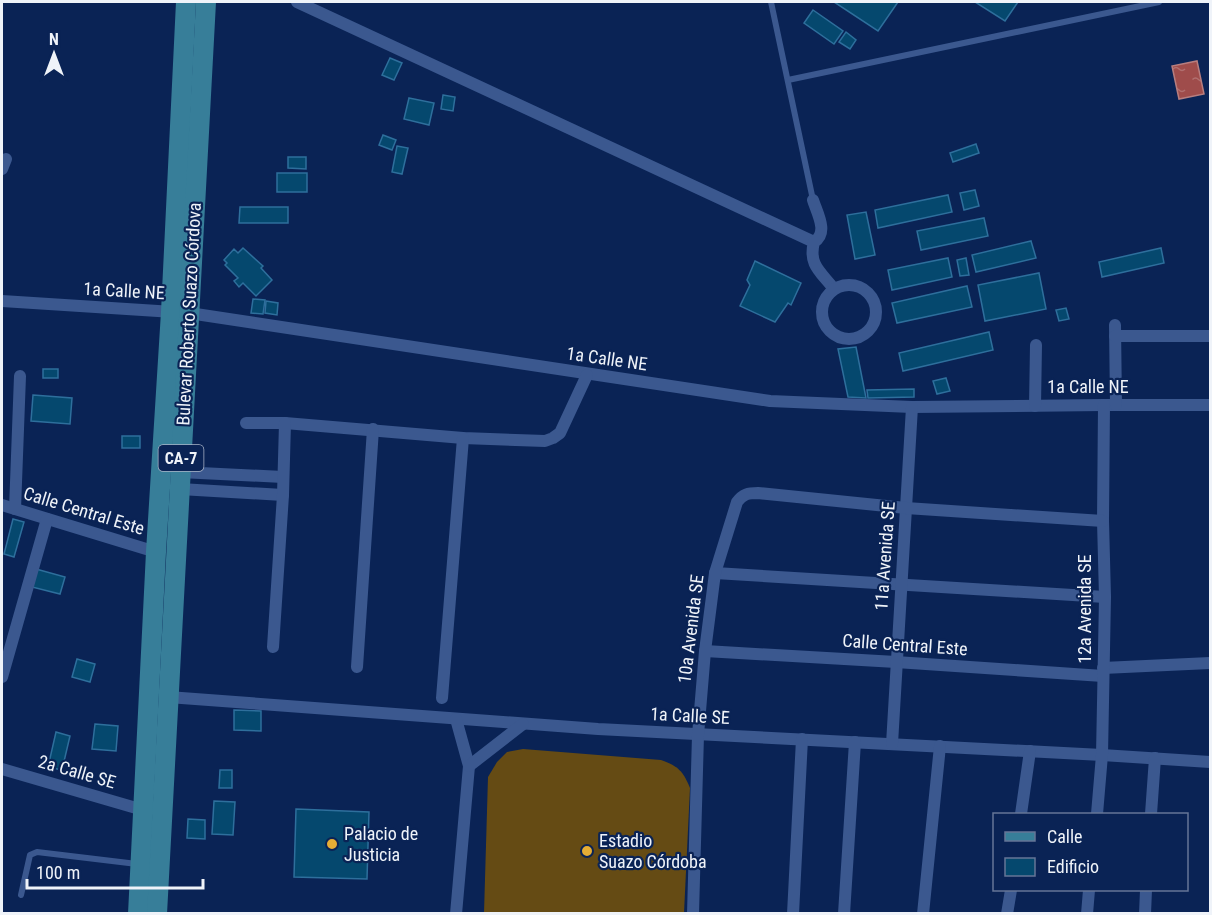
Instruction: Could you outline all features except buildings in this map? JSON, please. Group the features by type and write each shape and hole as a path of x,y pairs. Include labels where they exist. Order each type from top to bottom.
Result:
{"main road":[{"name":"Bulevar Roberto Suazo Córdova","path":"157,914 180,480 180,313 186,2"},
{"name":"Bulevar Roberto Suazo Córdova","path":"138,914 156,552 180,313 206,2"}],"street":[{"path":"297,2 814,242"},
{"path":"813,200 822,227 822,233 814,242 811,253 813,263 834,289"},
{"path":"851,285 859,287 872,298 876,306 876,315 870,330 863,336 847,340 838,338 825,327 821,310 828,295 834,289 851,285"},
{"name":"1a Calle NE","path":"2,302 180,313 770,401 912,407 1210,405"},
{"name":"12a Avenida SE","path":"1097,813 1102,755 1105,597 1103,521 1116,331 1210,336"},
{"path":"1035,406 1036,345"},
{"path":"246,423 285,423 463,438 545,441 560,433 587,375"},
{"path":"15,509 20,376"},
{"name":"11a Avenida SE","path":"892,744 912,407"},
{"path":"273,647 283,495 285,423"},
{"path":"357,667 373,429"},
{"path":"442,698 463,438"},
{"path":"180,480 283,477"},
{"path":"180,480 283,495"},
{"name":"10a Avenida SE","path":"693,914 698,735 705,651 715,573 736,502 747,493 758,493 906,508"},
{"name":"Calle Central Este","path":"2,505 156,552"},
{"path":"906,508 1103,521"},
{"path":"2,677 47,519"},
{"path":"715,573 1105,597"},
{"name":"Calle Central Este","path":"705,651 1103,672 1210,663"},
{"name":"1a Calle SE","path":"168,697 698,735 1210,762"},
{"path":"456,719 469,766 456,914"},
{"path":"469,766 523,724"},
{"path":"793,914 802,739"},
{"path":"844,914 855,742"},
{"path":"923,914 940,746"},
{"path":"1021,813 1030,751"},
{"path":"1151,813 1155,758"},
{"name":"2a Calle SE","path":"2,769 143,810"},
{"path":"1007,914 1011,891"},
{"path":"1087,914 1089,891"},
{"path":"1145,914 1146,891"}],"lane":[{"path":"771,2 813,200"},
{"path":"788,80 1159,2"},
{"path":"21,895 30,855 37,852 140,864"}],"shaded area":[{"name":"Estadio Suazo Córdoba","path":"523,749 661,760 679,770 690,788 684,913 484,913 488,777 497,762 507,752"}],"water":[{"path":"1197,61 1204,94 1179,99 1172,66"}],"place":[{"name":"Palacio de Justicia","path":"332,844"},
{"name":"Estadio Suazo Córdoba","path":"587,851"}]}
